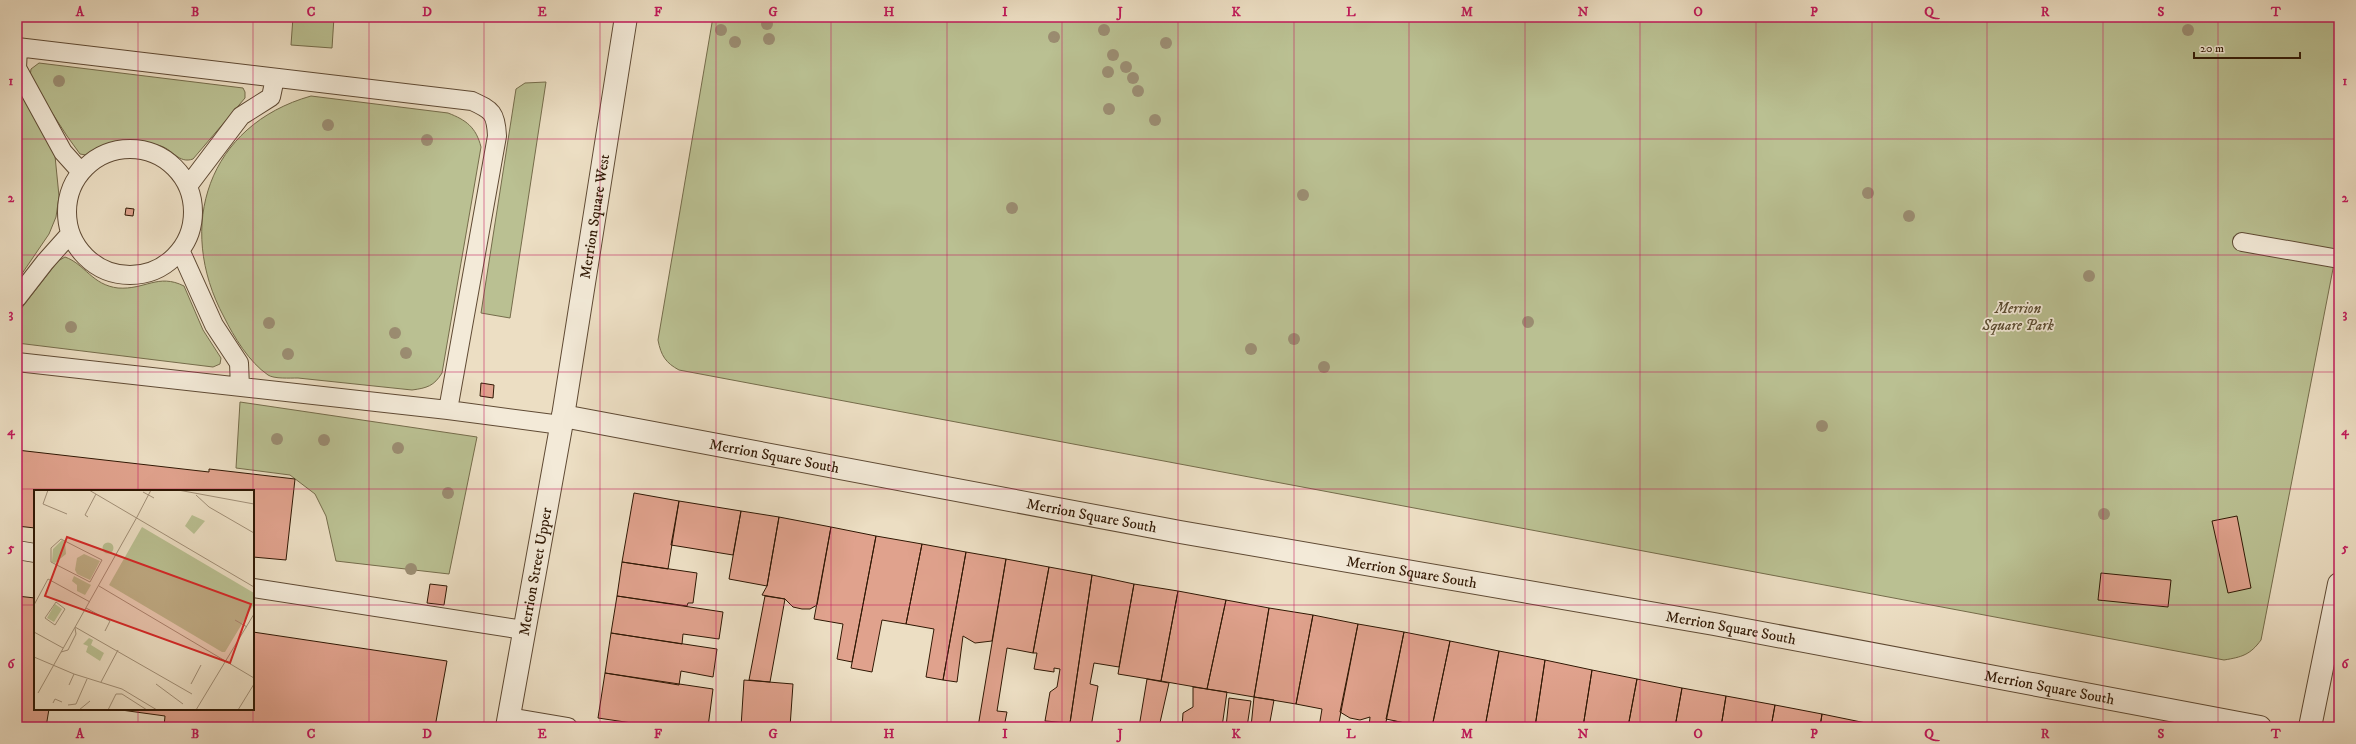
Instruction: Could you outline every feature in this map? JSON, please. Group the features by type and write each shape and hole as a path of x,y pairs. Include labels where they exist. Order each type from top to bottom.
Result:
{"street":[{"name":"Merrion Square West","path":"562,420 626,17"},
{"name":"Merrion Street Upper","path":"508,722 562,420"},
{"name":"Merrion Square South","path":"562,420 876,473 1180,532 1714,624 2260,727"},
{"path":"2310,727 2339,584"}],"lane":[{"path":"81,172 63,152 17,68 17,47 472,101 489,109 496,121 497,136 448,410"},
{"path":"188,186 242,116 271,97 275,78"},
{"path":"129,148 148,151 166,159 179,171 188,186 193,200 194,216 190,235 181,252 169,263 154,271 134,276 114,274 95,265 80,253 70,234 67,212 70,191 81,172 91,162 111,151 129,148"},
{"path":"17,298 45,262 70,234"},
{"path":"2242,242 2339,259"},
{"path":"181,252 214,325 239,363 240,387"},
{"path":"17,362 448,410 562,420"},
{"path":"17,550 34,553"},
{"path":"254,588 524,630"},
{"path":"508,722 568,727"}],"green space":[{"path":"293,17 334,17 332,48 291,45"},
{"name":"Merrion Square Park","path":"713,17 2339,17 2339,238 2261,640 2249,652 2236,658 2224,660 679,370 667,362 658,340"},
{"path":"39,63 243,88 245,98 193,159 184,160 161,146 131,141 108,143 86,155 80,154 30,77 31,69"},
{"path":"546,82 510,318 481,313 516,89 525,83"},
{"path":"17,84 55,156 59,196 56,217 49,234 17,281"},
{"path":"311,96 448,113 460,118 469,125 479,140 481,147 442,373 430,386 412,390 298,378 278,378 268,375 248,356 237,341 224,317 209,283 202,248 203,215 210,183 225,155 247,130 276,110"},
{"path":"65,257 78,264 95,279 109,286 128,288 159,281 167,281 175,282 184,286 203,330 221,358 220,364 213,367 17,343 17,314 58,261"},
{"path":"240,402 477,437 449,574 336,561 326,516 315,494 290,475 236,468"}],"building":[{"path":"126,208 134,209 133,216 125,215"},
{"path":"481,383 494,385 493,398 480,396"},
{"path":"17,450 209,472 209,469 295,479 286,560 254,557 254,490 34,490 34,528 17,526"},
{"path":"634,493 679,501 668,569 622,562"},
{"path":"679,501 741,511 733,555 671,545"},
{"path":"741,511 779,517 767,586 729,579"},
{"path":"2237,516 2251,588 2228,593 2212,521"},
{"path":"779,517 831,527 817,605 810,609 793,607 785,599 762,595 767,586"},
{"path":"831,527 876,536 852,662 837,659 843,624 814,619"},
{"path":"876,536 922,544 906,624 882,620 872,672 851,668"},
{"path":"922,544 966,552 943,680 926,677 934,629 906,624"},
{"path":"966,552 1006,559 992,641 975,643 963,636 957,682 943,680"},
{"path":"1006,559 1049,567 1033,653 1007,648 997,711 1007,712 1004,727 978,727"},
{"path":"622,562 697,573 693,603 688,603 687,606 617,596"},
{"path":"1049,567 1092,575 1070,723 1045,721 1050,692 1057,687 1060,669 1054,668 1054,672 1034,669 1037,653 1033,653"},
{"path":"2101,573 2171,580 2168,607 2098,600"},
{"path":"1092,575 1134,584 1119,667 1094,663 1090,684 1098,686 1091,727 1070,723"},
{"path":"430,584 447,586 444,605 427,603"},
{"path":"1134,584 1178,591 1161,681 1118,674"},
{"path":"1178,591 1226,600 1207,689 1161,681"},
{"path":"17,596 34,598 34,710 49,710 46,727 17,727"},
{"path":"617,596 723,612 719,639 683,634 682,644 611,633"},
{"path":"765,596 785,599 770,682 749,680"},
{"path":"1226,600 1269,608 1254,697 1207,689"},
{"path":"1269,608 1313,615 1296,704 1254,697"},
{"path":"1313,615 1358,624 1338,727 1319,727 1322,709 1296,704"},
{"path":"1358,624 1404,632 1385,727 1369,727 1370,717 1360,720 1350,718 1340,712"},
{"path":"254,632 447,661 435,727 164,727 165,716 121,710 254,710"},
{"path":"1404,632 1450,641 1432,727 1409,727 1405,723 1386,719"},
{"path":"611,633 717,649 713,677 681,671 679,685 605,673"},
{"path":"1450,641 1499,651 1485,727 1432,727"},
{"path":"1499,651 1545,660 1535,727 1485,727"},
{"path":"1545,660 1592,670 1583,727 1535,727"},
{"path":"1592,670 1637,679 1628,727 1583,727"},
{"path":"605,673 713,689 708,727 659,727 598,718"},
{"path":"1147,679 1169,683 1159,727 1139,727"},
{"path":"1637,679 1682,688 1675,727 1628,727"},
{"path":"744,680 793,684 790,727 741,727"},
{"path":"1193,687 1227,692 1222,727 1182,727 1183,713 1193,707"},
{"path":"1682,688 1726,696 1721,727 1675,727"},
{"path":"1726,696 1775,705 1771,727 1721,727"},
{"path":"1254,697 1274,700 1269,727 1251,727"},
{"path":"1229,698 1251,701 1247,727 1226,727"},
{"path":"1775,705 1822,714 1820,727 1771,727"},
{"path":"1822,714 1866,723 1865,727 1820,727"},
{"path":"1394,721 1405,723 1409,727 1393,727"},
{"path":"1866,723 1884,727 1865,727"}]}
